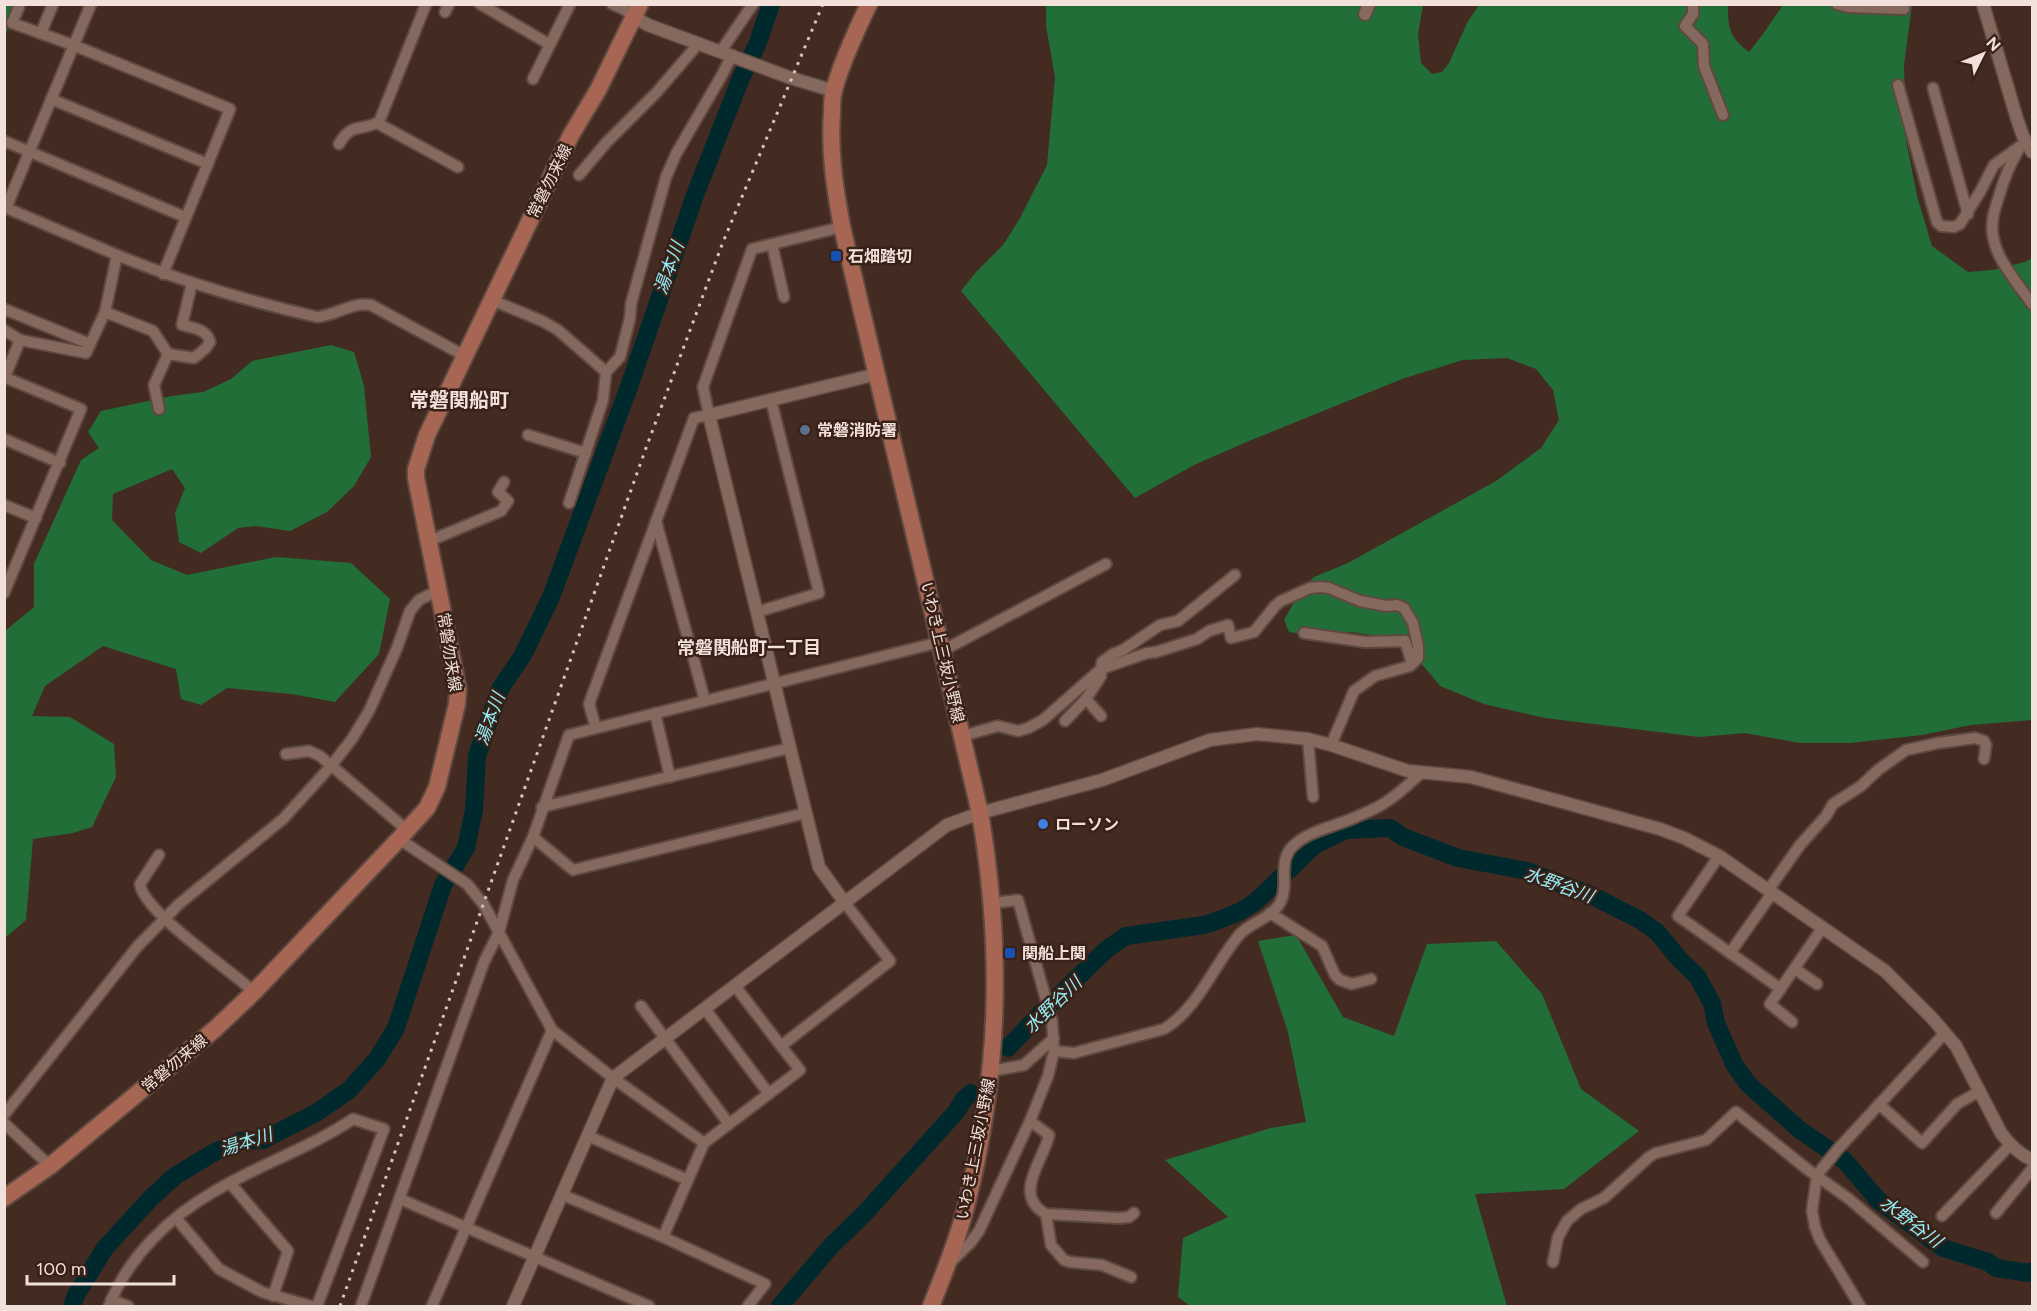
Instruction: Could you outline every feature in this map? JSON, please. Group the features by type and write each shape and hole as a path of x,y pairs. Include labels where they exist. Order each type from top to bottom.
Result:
{"main road":[{"name":"いわき上三坂小野線","path":"869,4 859,23 834,91 831,156 842,227 980,813 993,903 994,1042 988,1102 965,1209 932,1306"},
{"name":"常磐勿来線","path":"4,1198 50,1166 215,1029 254,992 427,808 437,787 458,704 456,670 416,469 428,435 571,135 598,90 637,11"}],"street":[{"path":"41,33 53,4"},
{"path":"91,4 5,208 163,274 264,305 317,317 361,303 371,305 465,356"},
{"path":"339,144 346,132 377,123 414,40 426,4"},
{"path":"480,4 549,44"},
{"path":"533,79 570,4"},
{"path":"612,4 624,10 637,11 699,43 791,78 834,91"},
{"path":"569,503 603,400 606,372 620,357 631,304 666,177 676,154 722,75 753,4"},
{"path":"1694,4 1693,14 1685,26 1703,44 1704,66 1723,115"},
{"path":"1837,4 1848,8 1904,9 1904,4"},
{"path":"1983,4 2026,147"},
{"path":"19,7 12,24 73,45 230,109 163,274"},
{"path":"579,175 606,143 656,93 699,43"},
{"path":"1898,85 1937,222 1941,226 1954,227 1960,224 1968,214 1994,165 2026,147"},
{"path":"1933,88 1968,214"},
{"path":"51,99 208,164"},
{"path":"377,123 458,167"},
{"path":"4,141 185,217"},
{"path":"2026,147 2007,169 1993,218 1992,230 2002,261 2032,304"},
{"path":"781,1046 890,961 819,867 703,387 752,249 842,227"},
{"path":"772,244 784,297"},
{"path":"4,330 20,340 86,353 105,312 117,255"},
{"path":"105,312 153,331 168,354 194,358 210,342 203,331 182,325 192,283"},
{"path":"492,300 558,330 606,372"},
{"path":"4,309 90,344"},
{"path":"4,593 9,570 36,518 81,409 5,377 20,340"},
{"path":"159,409 154,385 168,354"},
{"path":"596,728 589,704 694,418 877,374"},
{"path":"757,612 819,593 771,400"},
{"path":"528,435 586,453"},
{"path":"4,439 60,463"},
{"path":"429,542 501,511 508,501 498,492 504,482"},
{"path":"4,505 36,518"},
{"path":"656,521 705,701"},
{"path":"361,1306 484,962 499,932 513,880 532,837 569,735 774,684 941,646 1106,564"},
{"path":"1065,720 1086,699 1101,676 1102,662 1160,625 1178,621 1235,575"},
{"path":"962,736 998,726 1018,731 1028,728 1043,720 1101,669 1197,639 1209,631 1228,625 1231,638 1254,632 1281,601 1310,588 1321,587 1360,600 1404,608 1413,623 1419,646 1418,658 1412,664 1375,676 1354,691 1331,745"},
{"path":"4,1115 117,971 164,919 283,819 332,766 369,711 397,648 410,611 419,600 439,590"},
{"path":"1304,633 1365,642 1405,641 1412,664"},
{"path":"1086,699 1101,716"},
{"path":"655,713 670,777"},
{"path":"513,1306 612,1078 947,825 980,813 1102,780 1210,740 1257,734 1308,739 1393,767 1422,773 1471,777 1660,829 1684,838 1719,856 1885,971 1945,1033 1966,1062 2001,1133 2010,1145 2032,1160"},
{"path":"1730,953 1800,845 1826,816 1833,804 1861,786 1878,770 1906,750 1938,742 1975,738 1984,741 1986,745 1984,759"},
{"path":"1308,739 1313,797"},
{"path":"542,807 790,748"},
{"path":"286,754 309,751 320,756 433,862 467,884 484,905 552,1030 612,1078 704,1143"},
{"path":"1054,1051 1074,1053 1170,1026 1190,1006 1241,933 1270,913 1280,903 1287,854 1298,842 1386,802 1422,773"},
{"path":"532,837 573,870 806,813"},
{"path":"159,855 140,884 144,895 164,919 254,992"},
{"path":"1719,856 1678,916 1781,989"},
{"path":"947,1265 979,1231 1030,1121 1048,1076 1054,1051 1052,1021 1018,900 993,903"},
{"path":"1270,913 1322,946 1335,975 1340,980 1352,984 1371,979"},
{"path":"1792,1022 1770,1004 1823,927"},
{"path":"1795,969 1817,984"},
{"path":"663,1237 704,1143 800,1070 735,986"},
{"path":"640,1006 729,1124"},
{"path":"705,1009 769,1094"},
{"path":"432,1306 552,1030"},
{"path":"1860,1306 1820,1240 1815,1227 1812,1211 1817,1175 1835,1152 1945,1033"},
{"path":"991,1071 1024,1065 1054,1038"},
{"path":"1880,1104 1922,1143 1958,1104 1980,1090"},
{"path":"1553,1262 1562,1229 1567,1221 1581,1209 1598,1202 1649,1157 1706,1140 1736,1112 1807,1170 1849,1198 1923,1262"},
{"path":"128,1306 110,1303 124,1275 162,1229 214,1191 331,1134 353,1119 384,1129 317,1306"},
{"path":"1030,1121 1049,1135 1030,1184 1035,1204 1046,1214 1051,1245 1064,1260 1102,1265 1131,1277"},
{"path":"4,1123 50,1166"},
{"path":"588,1136 688,1180"},
{"path":"1942,1216 2010,1145"},
{"path":"1996,1213 2032,1169"},
{"path":"230,1183 288,1251 273,1296"},
{"path":"563,1195 663,1237 765,1284 748,1306"},
{"path":"399,1199 649,1306"},
{"path":"1046,1214 1119,1218 1134,1213"},
{"path":"176,1218 219,1269 273,1296 311,1306"}],"green space":[{"path":"5,5 19,5 5,35"},
{"path":"1046,5 1423,5 1418,34 1421,63 1432,74 1442,72 1449,63 1468,21 1479,5 1728,5 1731,32 1737,42 1749,52 1783,5 1912,5 1904,65 1906,140 1917,196 1932,246 1968,272 1993,270 2032,258 2032,720 1971,725 1922,735 1850,743 1799,743 1745,733 1699,737 1545,718 1484,704 1440,686 1410,650 1385,637 1352,632 1319,637 1289,632 1284,620 1301,590 1314,577 1348,563 1496,481 1541,448 1559,420 1553,390 1536,369 1507,358 1463,360 1402,379 1249,441 1194,465 1135,498 961,291 1003,245 1019,220 1047,165 1055,77 1046,26"},
{"path":"331,345 354,352 364,386 371,457 354,486 327,512 290,531 256,526 238,528 201,553 179,542 175,513 185,488 172,469 113,494 112,520 151,560 187,575 276,557 351,563 390,599 379,654 335,702 292,694 227,688 201,705 181,699 176,669 103,646 45,686 32,716 70,717 114,744 116,777 92,827 73,833 33,839 26,920 5,938 5,631 34,607 34,564 81,460 99,448 88,432 101,411 203,392 231,379 252,361"},
{"path":"1296,935 1343,1017 1394,1036 1427,944 1496,941 1542,994 1581,1089 1639,1131 1564,1189 1475,1194 1507,1306 1190,1306 1178,1297 1183,1238 1228,1217 1165,1160 1271,1128 1306,1122 1288,1032 1258,941"}],"waterway":[{"name":"湯本川","path":"72,1306 76,1295 105,1248 151,1198 175,1176 213,1153 240,1141 263,1140 316,1113 349,1090 377,1059 396,1028 443,885 466,848 474,810 477,756 500,689 523,655 551,597 629,387 695,195 741,78 757,45 771,4"},
{"name":"水野谷川","path":"1008,1048 1107,949 1126,936 1204,925 1222,919 1255,902 1315,845 1346,830 1390,828 1403,837 1458,858 1527,871 1591,895 1640,920 1657,932 1680,960 1697,976 1712,1003 1716,1023 1734,1064 1748,1084 1800,1130 1845,1161 1878,1200 1943,1248 1988,1262 1996,1268 2029,1273 2032,1271"},
{"name":"水野谷川","path":"780,1306 831,1246 864,1214 971,1093"}],"railway":[{"path":"340,1306 646,448 723,242 823,4"}],"place":[{"name":"石畑踏切","path":"836,256"},
{"name":"常磐消防署","path":"805,430"},
{"name":"ローソン","path":"1043,824"},
{"name":"関船上関","path":"1010,953"}],"district":[{"name":"常磐関船町","path":"459,400"},
{"name":"常磐関船町一丁目","path":"749,648"}]}
